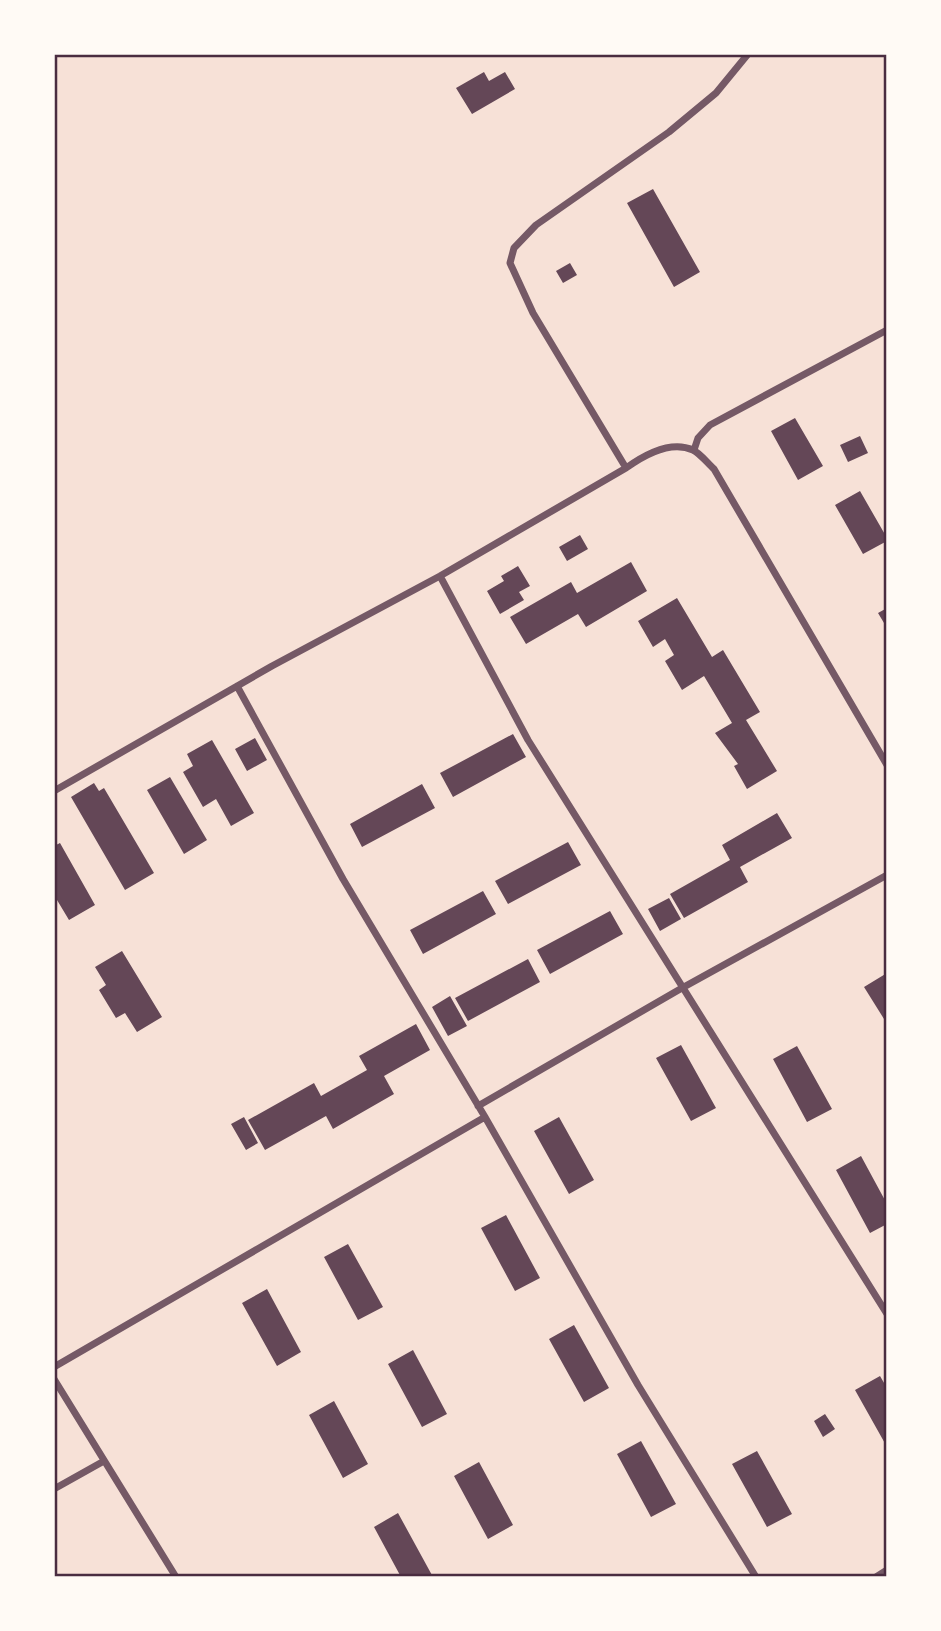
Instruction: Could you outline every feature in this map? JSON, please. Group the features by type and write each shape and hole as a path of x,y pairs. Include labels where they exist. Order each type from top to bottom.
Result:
{"street":[{"path":"626,468 533,313 510,263 514,248 536,225 669,132 716,93 748,54"},
{"path":"694,450 698,438 710,425 887,330"},
{"path":"54,791 237,686 440,576 626,468 643,455 676,447 694,450 714,469 887,765"},
{"path":"440,576 528,740 887,1314"},
{"path":"237,686 343,879 485,1116 638,1385 756,1577"},
{"path":"478,1106 682,988 887,875"},
{"path":"54,1367 485,1116"},
{"path":"54,1379 176,1577"},
{"path":"54,1489 104,1461"},
{"path":"876,1577 887,1570"}],"building":[{"path":"484,72 489,81 505,72 515,89 472,114 456,88"},
{"path":"653,189 700,272 674,287 627,203"},
{"path":"570,263 577,275 563,283 556,271"},
{"path":"795,418 823,466 798,480 771,431"},
{"path":"860,436 868,453 848,462 840,445"},
{"path":"860,491 887,538 887,541 863,554 835,505"},
{"path":"580,535 588,549 567,561 559,547"},
{"path":"631,562 647,591 586,627 578,614 526,644 510,617 571,582 577,593"},
{"path":"518,566 530,586 519,592 524,600 500,614 487,591 504,581 501,576"},
{"path":"677,598 712,657 723,650 760,712 746,720 777,771 747,789 734,766 738,764 715,733 732,723 704,676 682,690 665,661 674,655 665,639 653,647 638,621"},
{"path":"887,608 887,628 878,613"},
{"path":"513,734 526,757 453,797 440,773"},
{"path":"255,738 267,760 247,771 235,749"},
{"path":"212,740 254,813 231,826 216,799 203,807 183,772 193,766 187,754"},
{"path":"170,777 207,840 184,854 147,790"},
{"path":"94,783 99,791 104,788 154,873 125,890 71,797"},
{"path":"422,784 435,808 362,847 350,824"},
{"path":"777,813 792,838 740,867 748,882 684,918 670,894 730,860 722,845"},
{"path":"568,842 581,865 508,904 495,881"},
{"path":"60,843 95,905 69,920 54,895 54,846"},
{"path":"483,891 496,914 423,954 410,930"},
{"path":"669,898 681,919 660,931 648,909"},
{"path":"610,911 623,934 550,974 537,950"},
{"path":"122,951 162,1017 137,1032 125,1013 116,1018 99,990 106,985 95,967"},
{"path":"528,959 540,982 468,1021 455,998"},
{"path":"887,973 887,1017 884,1019 864,987"},
{"path":"450,996 467,1026 448,1036 432,1007"},
{"path":"416,1024 430,1050 384,1076 394,1094 333,1129 326,1116 265,1150 248,1120 314,1083 321,1096 367,1070 359,1056"},
{"path":"681,1045 716,1108 691,1121 656,1058"},
{"path":"797,1046 832,1109 807,1122 773,1059"},
{"path":"244,1117 258,1143 246,1150 231,1124"},
{"path":"559,1117 594,1180 569,1194 534,1131"},
{"path":"861,1156 887,1204 887,1224 870,1233 836,1170"},
{"path":"506,1215 540,1278 515,1291 481,1228"},
{"path":"348,1244 383,1307 358,1320 324,1257"},
{"path":"267,1289 301,1352 277,1366 242,1303"},
{"path":"574,1325 609,1388 584,1402 549,1339"},
{"path":"413,1350 447,1414 422,1427 388,1364"},
{"path":"880,1376 887,1388 887,1447 855,1390"},
{"path":"334,1401 368,1464 343,1478 309,1415"},
{"path":"825,1414 835,1429 823,1437 814,1421"},
{"path":"641,1441 676,1504 651,1517 617,1454"},
{"path":"757,1451 792,1514 767,1527 732,1464"},
{"path":"479,1462 513,1525 488,1539 454,1476"},
{"path":"398,1513 433,1577 401,1577 374,1527"}]}
